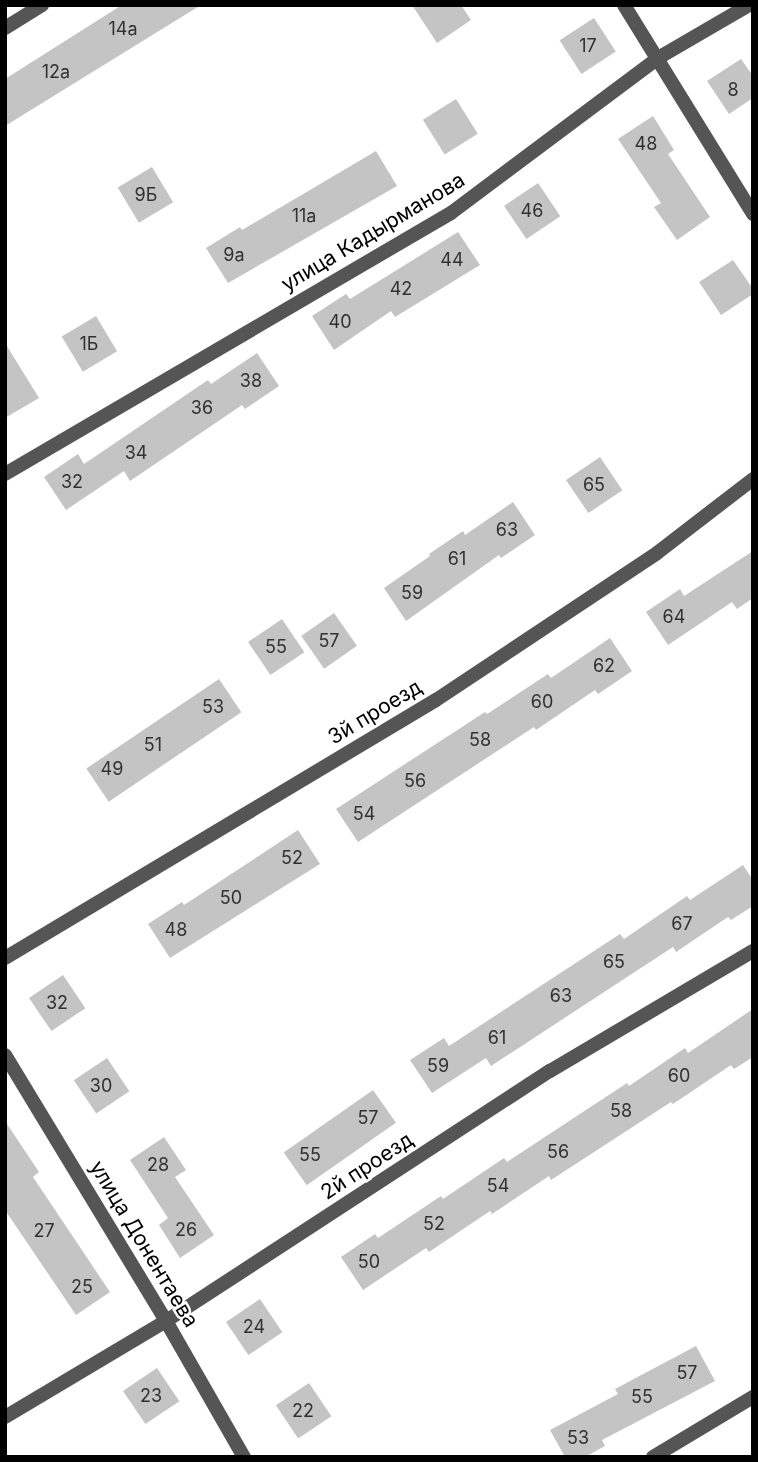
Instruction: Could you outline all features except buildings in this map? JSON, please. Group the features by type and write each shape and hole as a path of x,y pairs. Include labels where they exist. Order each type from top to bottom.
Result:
{"street":[{"path":"5,28 42,5"},
{"path":"624,5 753,214"},
{"name":"улица Кадырманова","path":"5,474 451,213 658,58 749,5"},
{"name":"3й проезд","path":"5,958 436,700 657,553 753,479"},
{"name":"2й проезд","path":"5,1417 166,1321 550,1071 753,951"},
{"name":"улица Донентаева","path":"5,1055 166,1321 244,1457"},
{"path":"653,1457 753,1397"}]}
